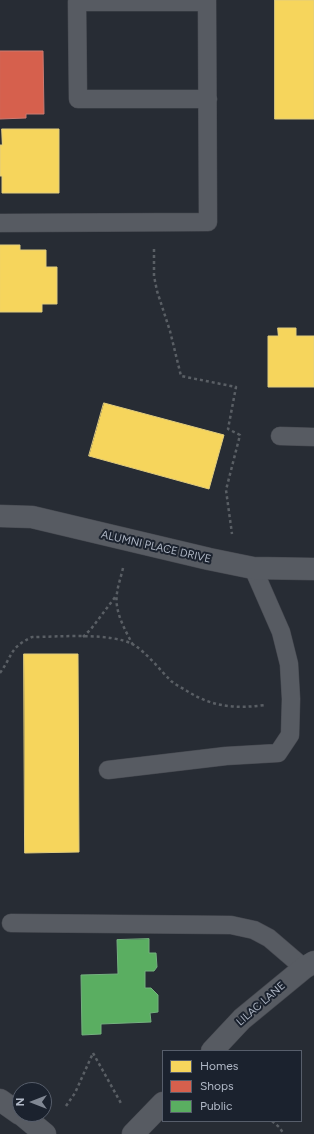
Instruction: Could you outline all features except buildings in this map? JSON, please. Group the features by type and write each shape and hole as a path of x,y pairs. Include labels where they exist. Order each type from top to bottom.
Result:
{"street":[{"name":"ALUMNI PLACE DRIVE","path":"0,516 32,517 209,560 254,568 314,569"},
{"name":"LILAC LANE","path":"213,1050 242,1019 309,965"},
{"path":"0,1100 12,1108"},
{"path":"133,1134 162,1104"},
{"path":"30,1122 45,1134"}],"lane":[{"path":"0,223 208,222 208,99 207,1 78,2 78,99 208,99"},
{"path":"280,436 314,436"},
{"path":"108,770 226,756 278,753 290,735 291,699 289,664 281,632 254,568"},
{"path":"11,923 231,925 254,930 269,938 309,965"}],"path":[{"path":"154,223 154,276 181,376 236,387 228,429 240,435 226,490 232,541"},
{"path":"123,568 116,595 118,613 122,626 134,645 172,682 212,704 230,707 266,705 277,699 291,699"},
{"path":"83,637 91,629 116,595"},
{"path":"0,673 13,649 22,642 32,638 96,636 116,639 134,645"},
{"path":"66,1106 75,1093 93,1053 123,1106"},
{"path":"273,1122 284,1134"}]}
